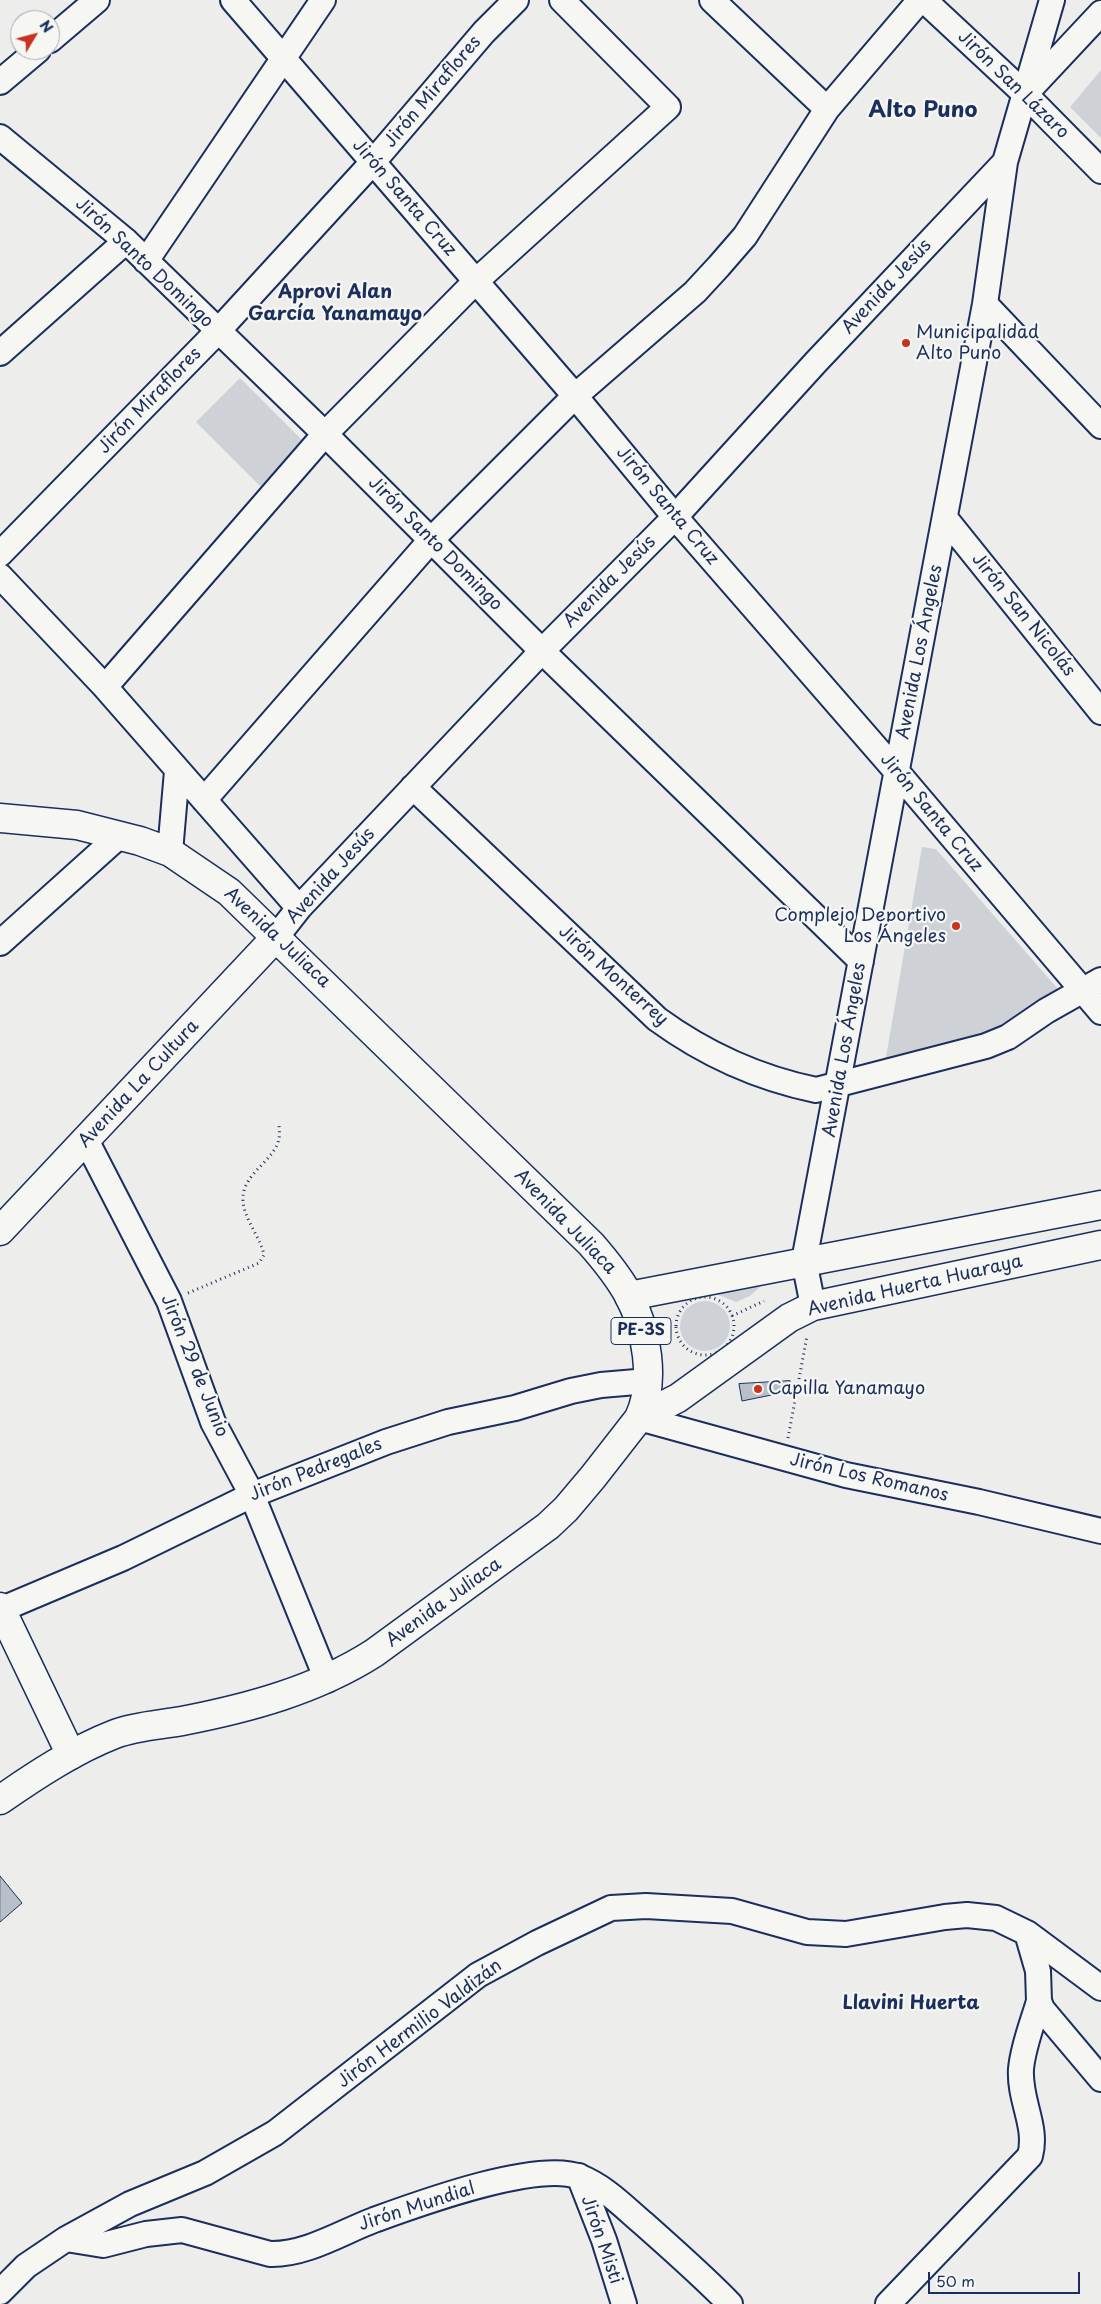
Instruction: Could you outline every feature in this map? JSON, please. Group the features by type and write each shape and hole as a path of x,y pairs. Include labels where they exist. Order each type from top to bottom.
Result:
{"main road":[{"name":"Avenida Juliaca","path":"0,818 76,825 170,852 229,892 277,936 591,1244 612,1269 629,1296 643,1338 648,1381 646,1403 639,1418 566,1509 548,1526 388,1644 349,1669 299,1691 220,1713 116,1733 71,1755 0,1800"},
{"name":"Avenida La Cultura","path":"0,1231 277,936"},
{"path":"629,1296 1101,1205"},
{"name":"Avenida Huerta Huaraya","path":"639,1418 678,1398 789,1318 813,1306 1101,1245"},
{"path":"0,1609 71,1755"}],"street":[{"path":"60,31 97,0"},
{"name":"Jirón Santa Cruz","path":"233,0 575,396 675,517 897,772 1092,985 1101,1012"},
{"path":"146,260 323,0"},
{"name":"Jirón Miraflores","path":"0,554 218,331 373,162 484,32 516,0"},
{"path":"105,687 325,434 475,282 668,107 562,0"},
{"path":"712,0 827,109"},
{"path":"204,800 431,540 575,396 695,292 744,236 827,109 920,0"},
{"name":"Jirón San Lázaro","path":"924,0 1025,94 1101,171"},
{"name":"Avenida Los Ángeles","path":"813,1306 804,1261 839,1085 985,304 1005,162 1052,0"},
{"path":"1025,94 1101,13"},
{"path":"0,82 26,60"},
{"name":"Jirón Santo Domingo","path":"0,137 126,241 146,260 325,434 542,651 861,961"},
{"name":"Avenida Jesús","path":"277,936 299,908 542,651 675,517 816,362 1005,162"},
{"path":"0,353 126,241"},
{"path":"985,304 1101,426"},
{"name":"Jirón San Nicolás","path":"945,518 1101,712"},
{"path":"0,576 105,687 299,908"},
{"path":"170,852 177,771"},
{"name":"Jirón Monterrey","path":"413,787 639,1004 679,1035 738,1066 773,1080 816,1090 986,1046 1008,1037 1092,985"},
{"path":"0,943 119,836"},
{"name":"Jirón 29 de Junio","path":"86,1140 169,1301 212,1422 252,1495 327,1680"},
{"name":"Jirón Pedregales","path":"0,1609 123,1558 252,1495 386,1442 448,1422 515,1408 572,1391 601,1385 648,1381"},
{"name":"Jirón Los Romanos","path":"639,1418 846,1475 979,1502 1101,1531"},
{"name":"Jirón Hermilio Valdizán","path":"0,2292 26,2266 66,2239 130,2204 205,2173 275,2133 478,1975 537,1943 611,1908 646,1906 732,1911 807,1932 846,1934 968,1915 996,1918 1027,1933 1101,1988"},
{"path":"888,2304 1030,2156 1034,2142 1023,2102 1021,2068 1039,2001 1038,1971 1027,1933"},
{"path":"1039,2001 1042,2009 1101,2080"},
{"name":"Jirón Mundial","path":"66,2239 103,2245 146,2234 182,2230 270,2254 283,2254 313,2246 341,2233 445,2194 513,2178 554,2174 579,2176 606,2192 707,2280 730,2304"},
{"name":"Jirón Misti","path":"579,2176 604,2240 624,2304"}],"path":[{"path":"169,1301 258,1264 264,1255 262,1242 244,1211 243,1196 248,1182 274,1150 279,1139 279,1123"},
{"path":"702,1296 712,1298 727,1308 732,1316 733,1333 724,1348 716,1353 699,1355 683,1346 678,1338 676,1320 679,1311 693,1299 702,1296"},
{"path":"732,1316 764,1301"},
{"path":"784,1458 813,1306"}],"shaded area":[{"path":"1101,70 1101,138 1070,107"},
{"path":"240,378 305,443 261,487 196,422"},
{"name":"Complejo Deportivo Los Ángeles","path":"922,847 936,849 1071,1004 1012,1037 885,1063"},
{"path":"761,1286 750,1296 736,1302 716,1294"},
{"path":"705,1301 719,1305 726,1312 730,1326 726,1340 719,1347 705,1351 691,1347 684,1340 680,1326 684,1312 691,1305"}],"building":[{"name":"Capilla Yanamayo","path":"790,1381 791,1391 742,1401 739,1384"},
{"path":"0,1876 22,1903 0,1922"}],"place":[{"name":"Municipalidad Alto Puno","path":"906,343"},
{"name":"Complejo Deportivo Los Ángeles","path":"956,926"},
{"name":"Capilla Yanamayo","path":"758,1389"}],"district":[{"name":"Alto Puno","path":"923,111"},
{"name":"Aprovi Alan García Yanamayo","path":"335,304"},
{"name":"Llavini Huerta","path":"911,2004"}]}
